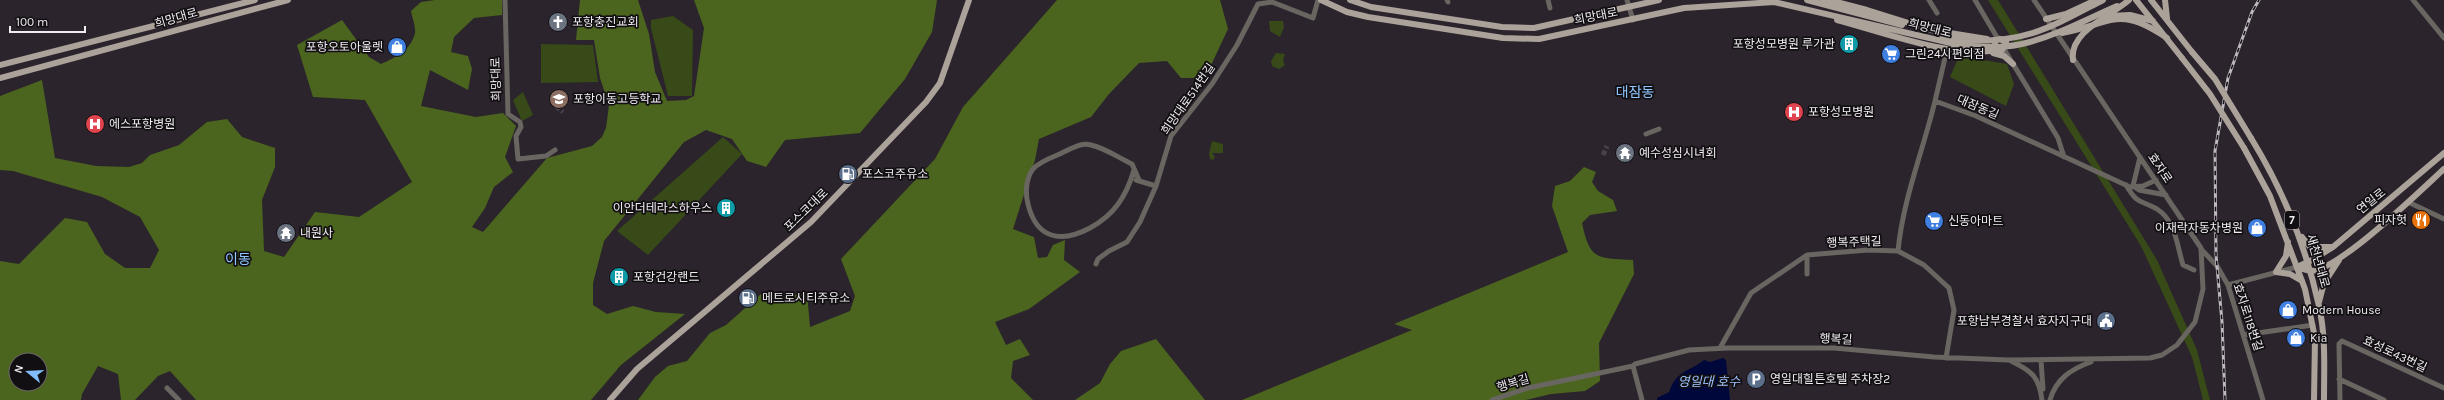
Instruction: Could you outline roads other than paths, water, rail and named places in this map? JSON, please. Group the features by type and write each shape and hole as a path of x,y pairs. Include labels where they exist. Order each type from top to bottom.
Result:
{"main road":[{"name":"희망대로","path":"0,65 254,0"},
{"name":"희망대로","path":"0,78 288,0"},
{"name":"포스코대로","path":"610,400 637,369 811,222 926,102 940,83 969,0"},
{"name":"희망대로","path":"1321,0 1347,12 1368,17 1503,38 1539,38 1633,20 1684,8 1774,2 1968,44 2006,47 2052,33 2129,0"},
{"name":"희망대로","path":"1350,0 1371,7 1522,28 1534,28 1659,0"},
{"name":"희망대로","path":"1807,0 1968,44 1998,42 2027,36 2042,31 2103,0"},
{"path":"1821,3 1829,0 1867,10 1930,30 2004,40 2006,46 2004,48 1986,52"},
{"path":"2046,19 2066,14 2096,0"},
{"path":"2073,60 2072,52 2077,40 2129,0"},
{"name":"7","path":"2136,0 2167,38"},
{"name":"7","path":"2151,0 2167,20"},
{"path":"2165,0 2167,20"},
{"path":"1818,11 1828,18 1944,48 1986,52 2004,56 2013,64"},
{"path":"2108,16 2130,15 2155,22"},
{"path":"2052,33 2110,20 2126,18 2142,23 2167,38"},
{"name":"새천년대로","path":"2167,20 2215,79 2273,176 2298,233 2309,262 2319,306 2324,339 2324,400"},
{"name":"새천년대로","path":"2167,38 2210,94 2244,148 2270,196 2302,281 2315,338 2314,400"},
{"path":"1996,50 1994,47 1997,40"},
{"name":"연일로","path":"2297,267 2309,262 2334,247 2444,153"},
{"name":"연일로","path":"2311,271 2340,259 2408,202 2444,169"},
{"path":"2298,233 2310,247 2334,247"},
{"path":"2288,242 2286,256 2276,272 2290,274 2302,281"},
{"path":"2319,306 2319,295 2324,283 2340,259"},
{"path":"2297,267 2311,271"}],"street":[{"name":"희망대로","path":"505,0 508,114 520,122 521,127 516,136 518,159 546,156 555,150"},
{"name":"희망대로514번길","path":"1096,264 1098,259 1109,251 1127,242 1140,222 1156,186 1171,136 1212,84 1237,45 1258,4 1272,2 1313,18 1318,0"},
{"path":"1548,0 1550,8"},
{"path":"1627,0 1633,20"},
{"path":"1929,0 1937,13"},
{"path":"1975,0 1997,40"},
{"path":"2034,0 2046,19 2052,33"},
{"path":"2413,0 2444,38"},
{"name":"효자로","path":"2052,33 2073,60 2201,248"},
{"path":"1898,252 1905,205 1924,148 1945,58 1944,48"},
{"path":"2004,48 2058,138 2064,157"},
{"path":"1945,58 1954,50"},
{"name":"대잠동길","path":"1935,101 1976,116 2126,185 2143,186 2156,180"},
{"path":"1646,134 1658,129"},
{"path":"1134,170 1131,181 1118,208 1113,213 1081,233 1055,236 1042,231 1036,226 1030,214 1026,195 1028,178 1034,168 1044,161 1082,144 1091,145 1132,164 1138,180"},
{"path":"2140,157 2133,186 2139,190 2166,195"},
{"path":"1131,181 1138,180 1156,186"},
{"path":"2126,185 2135,200 2158,210 2168,222 2178,238 2183,265 2194,270"},
{"path":"2408,202 2444,219"},
{"path":"2043,400 2041,360 2094,361 2150,358 2162,355 2178,345 2190,330 2199,313 2203,289 2201,248"},
{"name":"효자로118번길","path":"2201,248 2217,266 2228,285 2263,400"},
{"name":"행복주택길","path":"1720,348 1751,293 1807,255 1868,250 1898,252 1924,265 1949,288 1954,310 1946,358"},
{"path":"1807,255 1807,274"},
{"path":"2228,285 2297,267"},
{"path":"2244,335 2312,325"},
{"name":"효성로43번길","path":"2339,379 2339,344 2342,341 2444,388"},
{"name":"행복길","path":"1492,400 1528,388 1633,366 1635,364 1689,350 1720,348 1834,348 1946,358 2041,360"},
{"path":"2008,360 2023,366 2036,378 2043,400"},
{"path":"2050,400 2055,387 2062,377 2094,361"},
{"path":"1633,366 1642,400"},
{"path":"2340,400 2339,379 2384,400"},
{"path":"167,388 179,400"}],"water":[{"name":"영일대 호수","path":"1723,358 1726,360 1730,400 1657,400 1657,398 1669,392 1675,380 1683,373 1704,360 1710,362"}],"tunnel":[{"path":"556,106 563,112"},
{"path":"1603,155 1607,146"}],"railway":[{"path":"2225,400 2222,322 2216,255 2215,151 2228,78 2252,12 2259,0"}],"place":[{"name":"포항충진교회","path":"558,22"},
{"name":"포항성모병원 루가관","path":"1849,44"},
{"name":"포항오토아울렛","path":"397,47"},
{"name":"그린24시편의점","path":"1891,54"},
{"name":"포항이동고등학교","path":"559,99"},
{"name":"포항성모병원","path":"1794,112"},
{"name":"에스포항병원","path":"95,124"},
{"name":"예수성심시녀회","path":"1625,153"},
{"name":"포스코주유소","path":"848,174"},
{"name":"이안더테라스하우스","path":"726,208"},
{"name":"피자헛","path":"2421,220"},
{"name":"신동아마트","path":"1934,221"},
{"name":"이재락자동차병원","path":"2257,228"},
{"name":"내원사","path":"286,233"},
{"name":"포항건강랜드","path":"619,277"},
{"name":"메트로시티주유소","path":"748,298"},
{"name":"Modern House","path":"2288,310"},
{"name":"포항남부경찰서 효자지구대","path":"2106,321"},
{"name":"Kia","path":"2296,338"},
{"name":"영일대힐튼호텔 주차장2","path":"1756,379"}],"district":[{"name":"대잠동","path":"1635,92"},
{"name":"이동","path":"238,259"}]}
